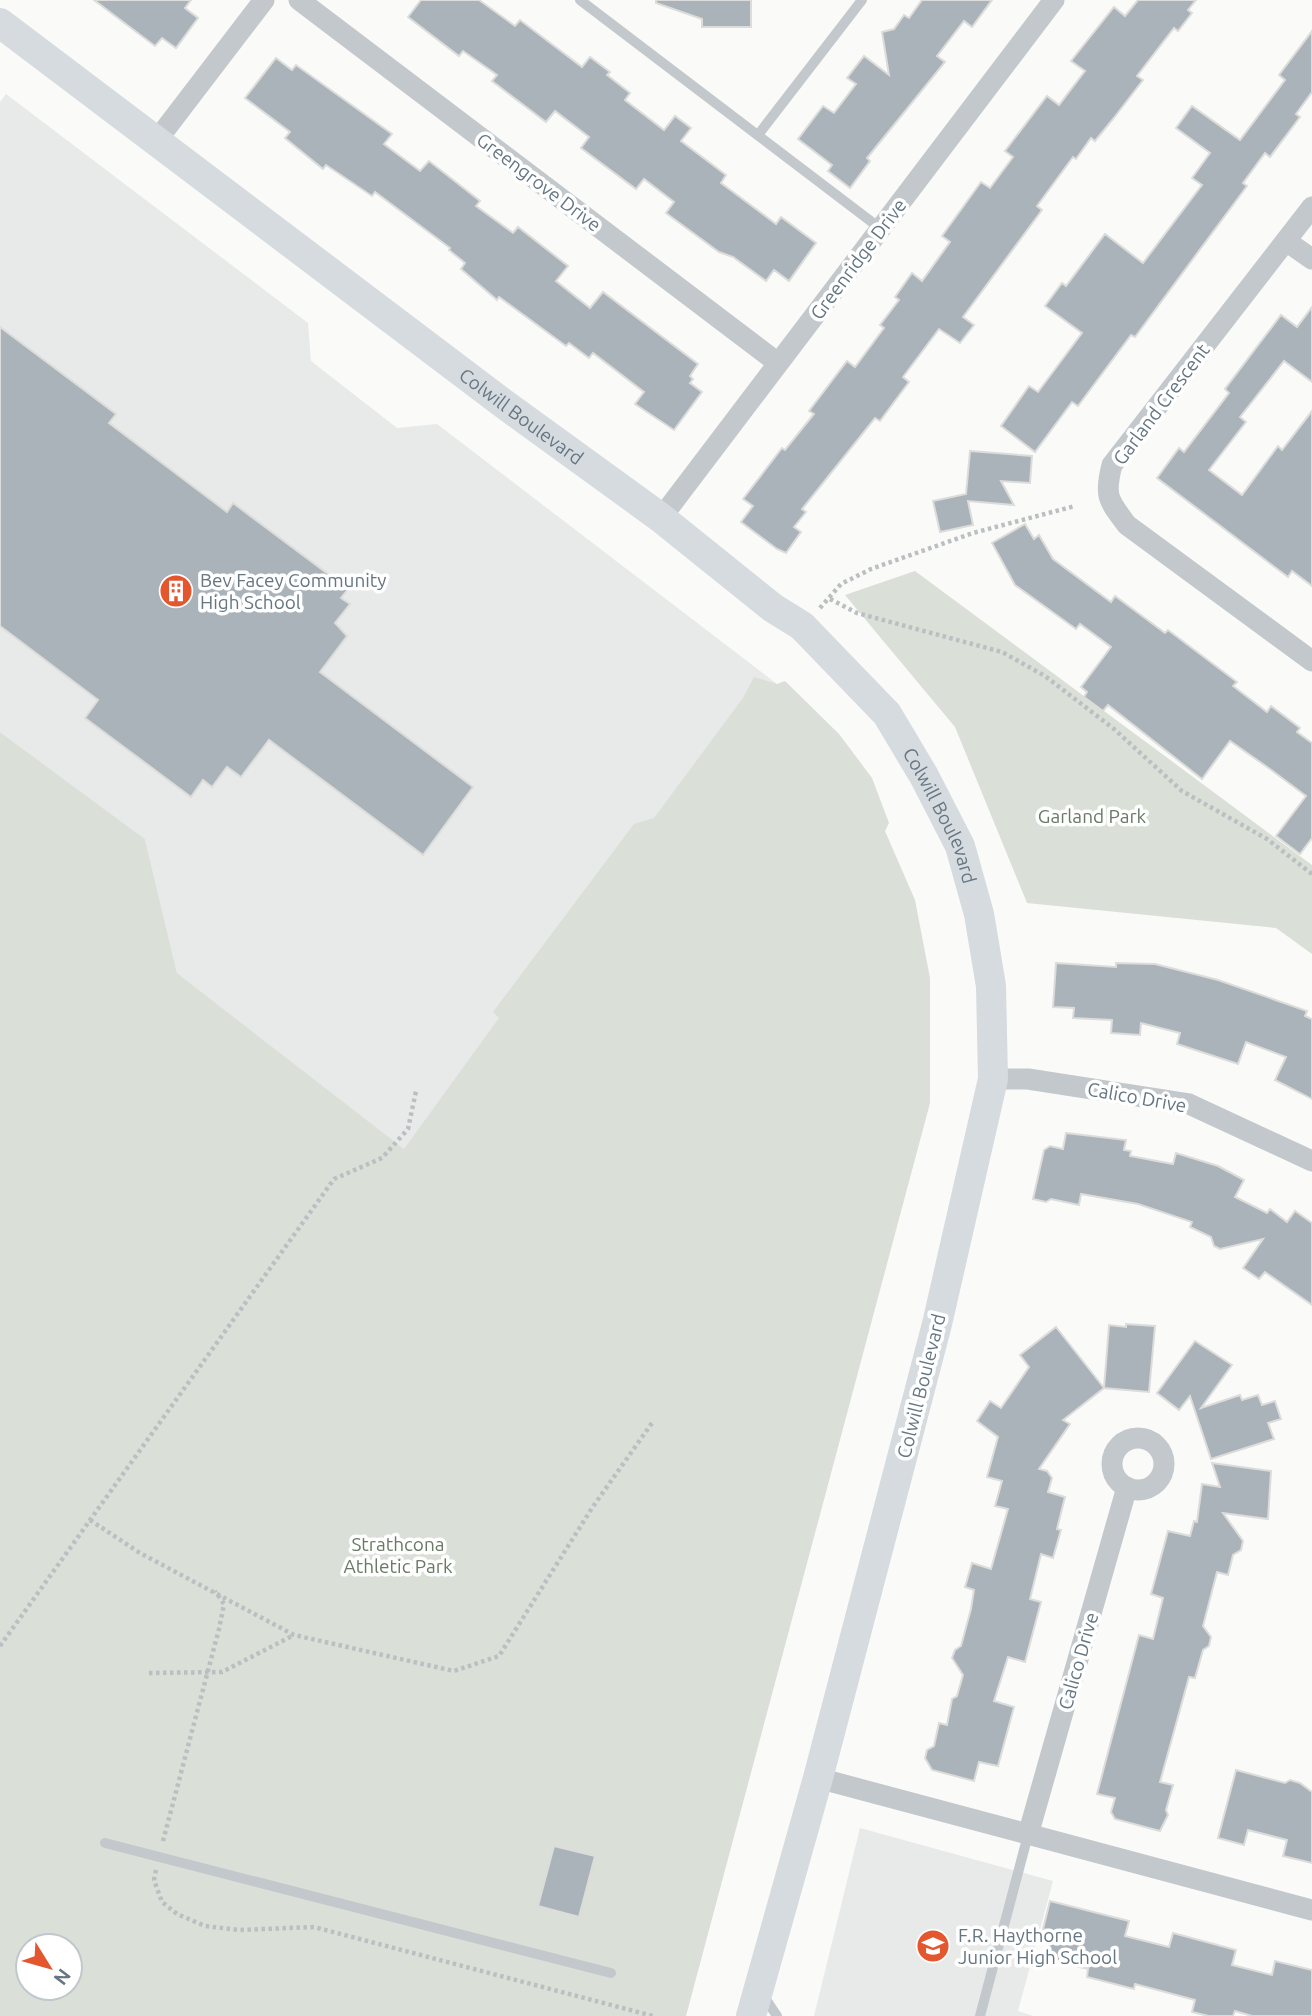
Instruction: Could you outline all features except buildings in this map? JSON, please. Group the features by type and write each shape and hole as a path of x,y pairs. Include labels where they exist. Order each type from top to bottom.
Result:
{"street":[{"path":"157,140 264,0"},
{"name":"Greengrove Drive","path":"299,0 778,363"},
{"name":"Greenridge Drive","path":"661,518 1055,0"},
{"name":"Colwill Boulevard","path":"0,23 472,380 661,518 773,608 802,626 887,714 924,776 960,846 979,914 992,986 993,1079 937,1324 756,2003"},
{"name":"Garland Crescent","path":"1312,206 1112,465 1106,488 1110,502 1127,525 1312,661"},
{"path":"1286,241 1312,259"},
{"name":"Calico Drive","path":"993,1079 1028,1079 1189,1104 1312,1161"},
{"name":"Calico Drive","path":"1028,1835 1127,1487"},
{"path":"818,1778 1312,1910"}],"lane":[{"path":"580,0 881,229"},
{"path":"758,135 862,0"},
{"path":"980,2016 1028,1835"},
{"path":"105,1843 611,1973"},
{"path":"756,2003 777,2016"}],"path":[{"path":"1075,506 973,533 908,555 841,584 830,599 857,613 1002,652 1045,676 1114,729 1182,791 1267,839 1312,874"},
{"path":"0,1646 334,1179 382,1158 408,1129 416,1091"},
{"path":"90,1520 140,1553 294,1634 454,1671 499,1656 584,1519 652,1423"},
{"path":"215,1591 223,1604 154,1880 162,1902 177,1914 205,1926 239,1930 314,1927 653,2016"},
{"path":"149,1673 222,1672 294,1634"}],"shaded area":[{"name":"Bev Facey Community High School","path":"6,94 308,323 311,361 397,428 437,424 777,684 415,1158 177,973 145,839 0,732 0,102"},
{"name":"F.R. Haythorne Junior High School","path":"860,1828 1053,1881 1018,2011 1033,2016 814,2016"}],"green space":[{"name":"Garland Park","path":"915,571 1312,865 1312,954 1276,928 1027,903 955,727 845,595"},
{"name":"Strathcona Athletic Park","path":"754,677 777,684 785,681 839,734 872,778 889,823 885,831 915,900 930,978 930,1103 686,2016 0,2016 0,732 145,839 177,973 404,1149 499,1018 493,1012 634,824 654,818 743,698"}],"place":[{"name":"Bev Facey Community High School","path":"176,591"},
{"name":"F.R. Haythorne Junior High School","path":"933,1946"}]}
